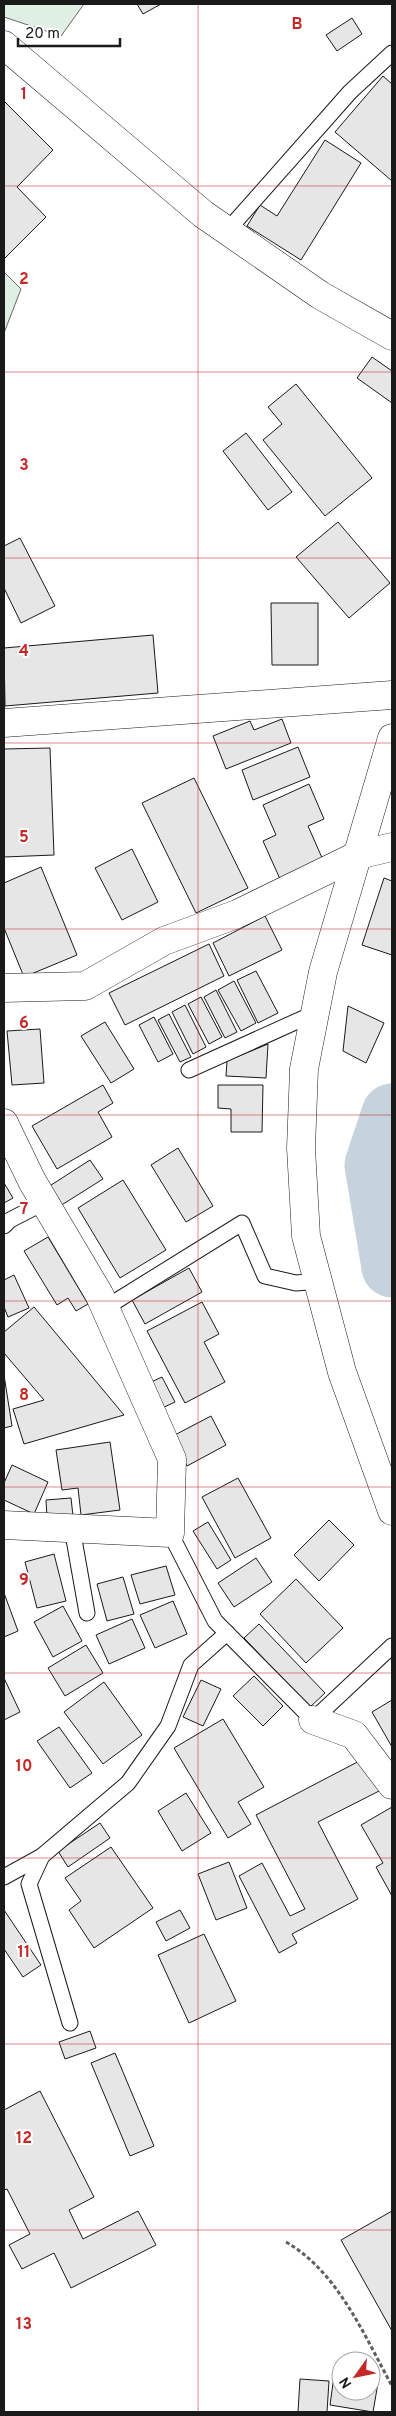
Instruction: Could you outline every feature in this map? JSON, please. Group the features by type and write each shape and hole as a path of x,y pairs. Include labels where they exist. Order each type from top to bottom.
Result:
{"street":[{"path":"4,45 203,214 320,295 392,336"},
{"path":"4,723 392,695"},
{"path":"392,738 323,972 304,1069 302,1148 306,1236 342,1372 392,1511"},
{"path":"4,988 85,986 164,941 237,914 358,855 392,847"},
{"path":"4,1123 32,1181 99,1294 172,1459 170,1533 4,1525"},
{"path":"313,1720 354,1735 392,1785"}],"lane":[{"path":"227,231 350,92 392,53"},
{"path":"189,1070 315,1013"},
{"path":"4,1226 10,1220 45,1202"},
{"path":"105,1308 242,1223 265,1276 296,1282 318,1281"},
{"path":"72,1528 87,1614"},
{"path":"170,1533 215,1620 313,1720 392,1646"},
{"path":"4,1877 42,1856 128,1783 168,1726 191,1665 227,1633"},
{"path":"42,1856 29,1884 70,2023"}],"path":[{"path":"286,2242 302,2251 330,2278 392,2386"}],"green space":[{"path":"4,4 84,4 61,36 4,17"},
{"path":"4,272 21,289 4,333"}],"building":[{"path":"137,4 161,4 143,14"},
{"path":"352,18 362,34 337,51 326,35"},
{"path":"383,76 392,84 392,181 335,132"},
{"path":"4,101 53,150 17,187 46,217 4,259"},
{"path":"325,140 361,163 301,260 247,226 260,205 277,216"},
{"path":"372,357 392,371 392,403 357,378"},
{"path":"296,384 372,478 325,516 263,440 282,424 268,407"},
{"path":"246,433 292,492 268,510 223,451"},
{"path":"338,522 390,583 349,618 296,557"},
{"path":"20,538 55,606 21,623 4,588 4,546"},
{"path":"271,603 318,603 318,665 272,665"},
{"path":"153,635 158,693 5,706 4,648"},
{"path":"282,719 291,743 226,769 213,736 250,721 254,730"},
{"path":"298,747 310,777 253,800 242,770"},
{"path":"50,748 54,855 4,857 4,749"},
{"path":"194,778 248,888 196,913 142,803"},
{"path":"309,784 324,819 308,826 323,860 280,879 263,841 276,835 263,805"},
{"path":"132,849 158,902 122,920 95,868"},
{"path":"41,867 77,955 24,977 4,928 4,883"},
{"path":"384,878 392,881 392,955 362,945"},
{"path":"265,916 282,950 229,976 213,943"},
{"path":"209,944 224,976 125,1025 109,993"},
{"path":"256,971 278,1013 258,1023 237,980"},
{"path":"234,981 256,1023 241,1031 218,990"},
{"path":"216,990 237,1032 225,1038 204,997"},
{"path":"201,997 222,1037 209,1044 188,1004"},
{"path":"185,1005 206,1047 193,1054 172,1012"},
{"path":"348,1006 384,1023 366,1063 343,1051"},
{"path":"169,1014 191,1057 180,1062 158,1020"},
{"path":"154,1017 173,1054 158,1062 139,1025"},
{"path":"105,1022 134,1069 111,1083 81,1036"},
{"path":"40,1029 44,1083 12,1085 7,1031"},
{"path":"268,1044 266,1078 226,1076 227,1061"},
{"path":"103,1085 113,1103 98,1112 112,1137 57,1169 32,1126"},
{"path":"218,1085 263,1085 262,1132 231,1132 231,1109 218,1108"},
{"path":"178,1148 213,1206 186,1222 151,1165"},
{"path":"90,1160 103,1179 60,1206 48,1187"},
{"path":"123,1180 166,1250 120,1278 78,1208"},
{"path":"4,1183 13,1198 4,1203"},
{"path":"48,1237 88,1304 76,1311 68,1298 57,1305 24,1251"},
{"path":"189,1268 202,1292 145,1324 132,1300"},
{"path":"14,1275 29,1308 8,1317 4,1307 4,1280"},
{"path":"202,1302 219,1334 204,1342 225,1382 185,1403 147,1331"},
{"path":"34,1307 124,1415 24,1444 13,1409 44,1400 4,1353 4,1332"},
{"path":"4,1375 12,1426 4,1428"},
{"path":"162,1377 175,1402 160,1409 147,1384"},
{"path":"211,1416 226,1445 187,1466 171,1437"},
{"path":"110,1442 120,1510 81,1515 78,1488 62,1490 56,1450"},
{"path":"12,1465 48,1482 34,1514 4,1500 4,1483"},
{"path":"238,1478 271,1538 235,1558 202,1497"},
{"path":"71,1498 73,1516 47,1518 46,1500"},
{"path":"329,1520 354,1545 319,1581 294,1555"},
{"path":"208,1522 231,1560 217,1569 193,1531"},
{"path":"54,1554 66,1601 37,1608 25,1562"},
{"path":"256,1558 272,1582 234,1607 218,1583"},
{"path":"166,1566 175,1595 140,1604 131,1575"},
{"path":"123,1577 134,1614 107,1621 97,1584"},
{"path":"296,1579 343,1628 306,1663 260,1614"},
{"path":"4,1593 18,1631 4,1637"},
{"path":"173,1601 187,1634 155,1648 140,1615"},
{"path":"63,1606 82,1641 53,1657 34,1622"},
{"path":"132,1619 145,1648 109,1664 96,1635"},
{"path":"259,1624 325,1693 310,1707 244,1638"},
{"path":"86,1645 103,1673 65,1696 48,1668"},
{"path":"254,1676 283,1706 263,1726 233,1696"},
{"path":"4,1678 20,1712 4,1720"},
{"path":"201,1680 221,1689 203,1726 183,1717"},
{"path":"104,1682 142,1735 103,1764 64,1712"},
{"path":"392,1700 392,1747 372,1712"},
{"path":"223,1719 264,1787 238,1802 251,1824 228,1838 174,1748"},
{"path":"59,1727 92,1773 70,1788 37,1741"},
{"path":"367,1757 383,1789 318,1822 358,1899 292,1934 297,1943 279,1953 239,1876 262,1863 290,1916 305,1909 256,1815"},
{"path":"186,1793 211,1833 182,1851 158,1811"},
{"path":"392,1807 392,1896 376,1867 383,1863 361,1825"},
{"path":"100,1823 110,1838 68,1867 58,1851"},
{"path":"111,1847 153,1908 94,1948 69,1910 81,1901 65,1878"},
{"path":"229,1862 247,1908 216,1920 198,1874"},
{"path":"4,1910 41,1965 23,1977 4,1949"},
{"path":"180,1910 190,1928 166,1941 156,1922"},
{"path":"204,1934 236,2001 189,2023 158,1955"},
{"path":"90,2031 96,2048 65,2059 59,2042"},
{"path":"115,2053 154,2146 130,2156 91,2063"},
{"path":"40,2091 94,2197 69,2210 83,2239 138,2211 156,2245 71,2288 54,2253 22,2269 9,2245 30,2234 7,2189 4,2190 4,2110"},
{"path":"392,2211 392,2331 341,2240"},
{"path":"300,2379 329,2381 327,2412 298,2412"},
{"path":"331,2398 331,2401 375,2401 373,2412 330,2405"}],"waterway":[{"path":"392,1114 375,1165 392,1267"}]}
